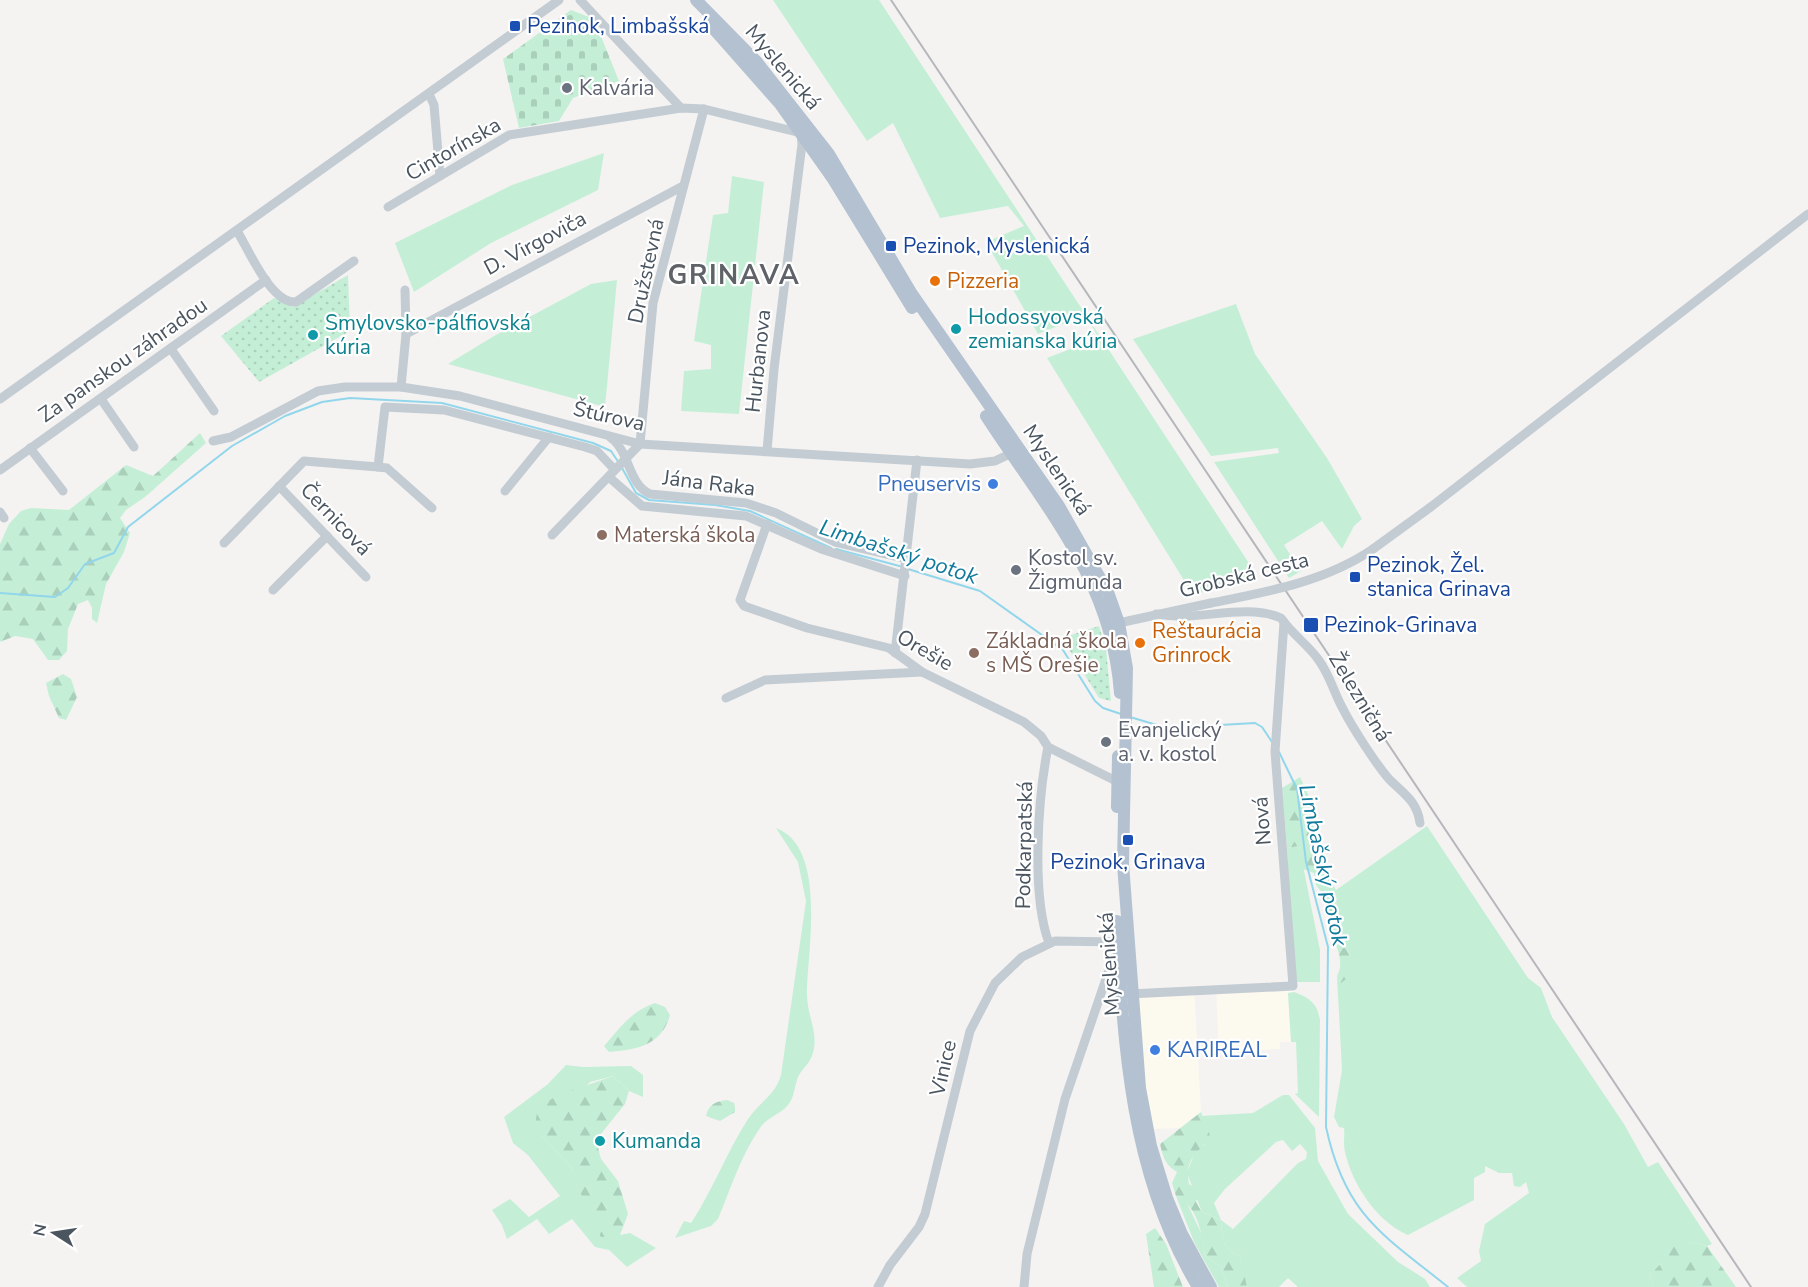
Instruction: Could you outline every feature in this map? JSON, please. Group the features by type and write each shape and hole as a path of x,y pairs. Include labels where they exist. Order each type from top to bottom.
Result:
{"main road":[{"name":"Myslenická","path":"686,0 767,87 801,132 833,179 895,282 1016,451 1100,574 1114,624 1124,715 1122,841 1129,970 1127,1059 1141,1123"},
{"name":"Myslenická","path":"696,0 757,62 829,154 929,319 1016,451"},
{"name":"Myslenická","path":"1124,715 1116,780 1115,871 1119,959 1127,995"},
{"path":"1119,959 1129,970"},
{"path":"1141,1123 1157,1202 1176,1246 1198,1287"},
{"path":"1141,1123 1182,1234 1211,1287"}],"street":[{"path":"0,399 559,0"},
{"path":"580,0 681,108"},
{"path":"429,94 434,105 440,176"},
{"name":"Cintorínska","path":"388,207 509,135 681,108 704,109 801,132"},
{"name":"Družstevná","path":"640,444 653,303 704,109"},
{"name":"Hurbanova","path":"767,451 774,369 802,144 801,132"},
{"name":"D. Virgoviča","path":"406,334 531,265 683,186"},
{"name":"Grobská cesta","path":"1114,624 1271,591 1311,579 1373,549 1412,522 1808,214"},
{"path":"237,231 274,293 290,303 296,302 354,261"},
{"name":"Za panskou záhradou","path":"0,470 266,280"},
{"path":"401,387 406,334 405,290"},
{"path":"171,350 214,411"},
{"name":"Štúrova","path":"213,441 231,437 318,391 345,387 401,387 460,396 640,444 982,463 1016,451"},
{"path":"101,399 134,447"},
{"path":"378,467 385,407 444,410 597,451 612,473 642,506 725,512 767,524 821,549 906,568"},
{"name":"Jána Raka","path":"607,435 621,446 638,484 650,494 746,503 776,513 834,542 906,568"},
{"path":"505,491 549,437"},
{"path":"552,535 640,444"},
{"path":"30,448 63,491"},
{"path":"895,653 917,460"},
{"path":"224,543 304,461 387,468 432,508"},
{"name":"Černicová","path":"279,486 366,577"},
{"name":"Orešie","path":"767,524 742,603 773,617 881,645 922,672 1024,722 1041,736 1048,747 1116,780"},
{"path":"273,590 327,536"},
{"path":"1156,614 1187,616 1218,613 1255,614 1276,616 1284,622"},
{"name":"Nová","path":"1127,995 1293,986 1275,752 1284,622"},
{"name":"Železničná","path":"1284,622 1320,661 1335,688 1342,708 1389,779 1407,793 1419,811 1420,823"},
{"path":"726,698 765,680 922,672"},
{"name":"Podkarpatská","path":"1048,747 1041,789 1039,893 1041,918 1049,942"},
{"name":"Vinice","path":"878,1287 893,1259 919,1227 925,1214 973,1022 989,992 1007,969 1022,957 1049,942 1060,940 1118,942"},
{"name":"Myslenická","path":"1024,1287 1027,1254 1065,1099 1108,973 1119,959"}],"shaded area":[{"path":"1294,982 1294,992 1288,993 1291,1042 1280,1042 1280,1049 1219,1052 1216,987"},
{"path":"1194,987 1201,1112 1180,1128 1153,1129 1142,1066 1134,990"}],"green space":[{"path":"773,0 879,0 1258,577 1193,595 1047,358 1099,338 1085,315 1038,334 986,242 1024,226 1008,206 940,218 893,123 867,141"},
{"path":"571,10 594,19 619,81 573,98 559,121 519,128 503,59"},
{"path":"604,153 598,190 491,243 414,292 395,243 512,185"},
{"path":"732,176 764,182 739,414 681,411 684,371 711,369 711,345 694,341 713,215 728,213"},
{"path":"348,275 350,331 259,382 221,336 274,298 293,307"},
{"path":"617,280 605,407 448,364 494,336 591,284"},
{"path":"1236,304 1255,354 1327,458 1362,519 1354,526 1342,549 1322,521 1284,545 1301,571 1289,578 1214,462 1279,453 1278,448 1211,456 1133,339"},
{"path":"200,433 206,443 145,497 126,510 120,518 130,533 124,552 106,584 97,623 92,619 92,608 88,600 78,604 68,629 67,651 59,660 48,660 33,639 15,636 0,642 0,544 9,524 21,511 31,508 69,510 126,465 153,476"},
{"path":"1099,626 1106,649 1111,701 1099,698 1062,638"},
{"path":"63,674 71,679 77,697 66,720 59,718 46,683"},
{"path":"1300,777 1308,794 1320,861 1336,890 1337,918 1350,956 1346,979 1341,983 1337,976 1340,969 1339,954 1330,918 1325,911 1327,899 1316,885 1314,873 1303,869 1299,846 1287,848 1282,788"},
{"path":"1427,826 1528,978 1541,988 1552,1017 1624,1124 1648,1167 1658,1162 1712,1244 1707,1246 1690,1242 1663,1261 1650,1275 1654,1287 1467,1287 1457,1278 1481,1261 1479,1251 1485,1224 1529,1193 1526,1182 1520,1187 1514,1186 1512,1173 1499,1173 1485,1166 1485,1172 1474,1178 1474,1200 1408,1235 1386,1221 1376,1211 1353,1177 1345,1152 1344,1128 1339,1127 1334,1117 1342,1070 1337,976 1341,982 1350,956 1337,918 1336,890"},
{"path":"776,828 792,839 803,856 809,878 811,928 807,994 815,1040 814,1048 811,1059 799,1075 790,1102 763,1124 753,1138 718,1219 711,1226 675,1238 684,1221 691,1223 740,1132 752,1113 771,1094 781,1075 806,901 798,862"},
{"path":"1299,846 1320,950 1320,982 1294,982 1287,848"},
{"path":"1294,992 1312,1002 1320,1020 1319,1117 1295,1094 1298,1093 1296,1042 1291,1042 1288,993"},
{"path":"655,1003 665,1007 670,1015 661,1034 638,1048 609,1052 604,1046 621,1027 633,1015"},
{"path":"566,1065 631,1066 643,1075 643,1097 629,1091 613,1076 590,1082 542,1136 571,1167 580,1189 620,1235 630,1233 656,1248 627,1267 609,1250 595,1247 572,1219 549,1234 537,1219 507,1239 502,1225 492,1210 510,1199 529,1217 560,1196 528,1155 513,1143 504,1117 548,1084"},
{"path":"613,1076 629,1091 625,1104 596,1140 601,1159 618,1181 628,1214 620,1235 601,1237 592,1224 571,1167 542,1136 535,1124 538,1108 556,1096"},
{"path":"1283,1095 1289,1095 1315,1128 1318,1161 1348,1214 1398,1262 1425,1279 1430,1287 1298,1287 1288,1278 1279,1287 1246,1287 1240,1256 1226,1246 1221,1220 1202,1212 1187,1173 1196,1149 1205,1145 1205,1125 1201,1116 1253,1113","holes":["1283,1140 1292,1151 1300,1144 1307,1152 1306,1159 1298,1163 1233,1229 1221,1220 1214,1203 1225,1189 1276,1142"]},
{"path":"727,1100 734,1103 735,1112 720,1121 706,1116 713,1104"},
{"path":"1201,1112 1211,1138 1190,1162 1189,1184 1203,1193 1196,1201 1202,1212 1221,1220 1224,1242 1230,1250 1240,1256 1247,1287 1228,1287 1221,1267 1205,1256 1198,1222 1189,1206 1176,1196 1172,1183 1177,1172 1167,1163 1161,1149 1160,1144"},
{"path":"1176,1196 1186,1201 1202,1235 1205,1256 1221,1267 1228,1287 1219,1287 1194,1242"},
{"path":"1155,1228 1166,1244 1183,1287 1154,1287 1146,1234"},
{"path":"1690,1242 1707,1246 1736,1287 1654,1287 1650,1275 1663,1261 1663,1257 1674,1245"}],"waterway":[{"name":"Limbašský potok","path":"0,593 55,597 68,588 85,564 114,553 128,527 232,446 285,416 322,402 350,398 442,403 593,443 611,451 619,463"},
{"name":"Limbašský potok","path":"622,468 636,493 649,500 715,505 750,511 831,548"},
{"name":"Limbašský potok","path":"836,549 903,567"},
{"name":"Limbašský potok","path":"908,569 980,591 1063,650 1095,701 1103,708 1121,714"},
{"name":"Limbašský potok","path":"1130,717 1167,728 1255,723 1262,727 1272,742"},
{"name":"Limbašský potok","path":"1279,752 1297,789 1306,862 1328,947 1326,1127 1334,1157 1344,1182 1369,1220 1385,1236 1448,1287"}],"railway":[{"path":"891,0 1751,1287"}],"place":[{"name":"Pezinok, Limbašská","path":"515,26"},
{"name":"Kalvária","path":"567,88"},
{"name":"Pezinok, Myslenická","path":"891,246"},
{"name":"Pizzeria","path":"935,281"},
{"name":"Hodossyovská zemianska kúria","path":"956,329"},
{"name":"Smylovsko-pálfiovská kúria","path":"313,335"},
{"name":"Pneuservis","path":"993,484"},
{"name":"Materská škola","path":"602,535"},
{"name":"Kostol sv. Žigmunda","path":"1016,570"},
{"name":"Pezinok, Žel. stanica Grinava","path":"1355,577"},
{"name":"Pezinok-Grinava","path":"1311,625"},
{"name":"Reštaurácia Grinrock","path":"1140,643"},
{"name":"Základná škola s MŠ Orešie","path":"974,653"},
{"name":"Evanjelický a. v. kostol","path":"1106,742"},
{"name":"Pezinok, Grinava","path":"1128,840"},
{"name":"KARIREAL","path":"1155,1050"},
{"name":"Kumanda","path":"600,1141"}],"district":[{"name":"GRINAVA","path":"734,275"}]}
